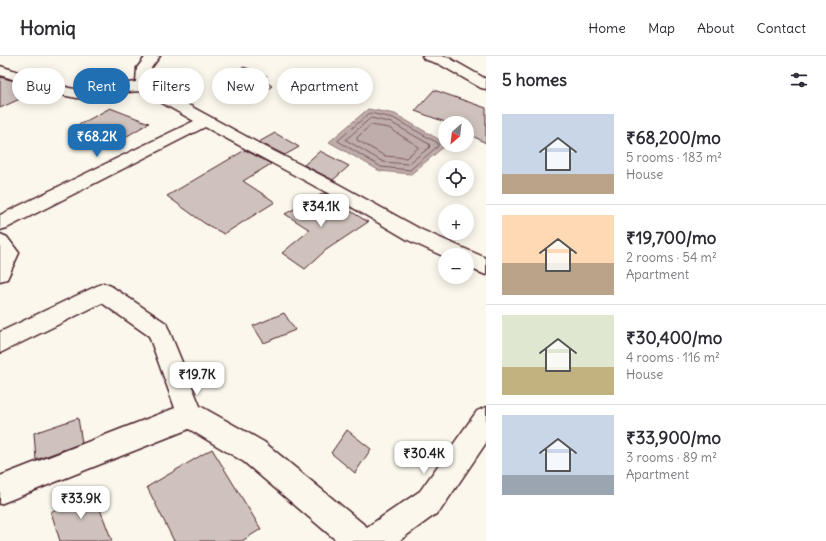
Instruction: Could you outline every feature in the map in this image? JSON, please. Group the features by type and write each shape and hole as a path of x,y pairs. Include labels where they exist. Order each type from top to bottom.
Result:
{"street":[{"path":"144,68 154,56"},
{"path":"429,56 446,58 486,85"},
{"path":"0,70 66,92 88,96 113,89 138,86"},
{"path":"175,104 252,147 332,188 415,235 444,248"},
{"path":"0,223 206,121"},
{"path":"0,242 9,253 0,273"},
{"path":"474,261 486,267"},
{"path":"0,343 102,292 158,330 191,415 254,452 361,541"},
{"path":"0,490 191,415"},
{"path":"373,541 430,501 486,420"}],"water":[{"path":"368,109 395,114 438,139 438,152 411,174 380,171 329,142"}],"building":[{"path":"0,77 12,80 12,103 0,108"},
{"path":"434,90 486,108 486,143 474,137 474,116 438,116 438,119 415,111"},
{"path":"110,108 149,123 112,145 77,126"},
{"path":"275,133 299,147 285,155 259,142"},
{"path":"245,150 271,164 243,181 275,202 224,234 204,223 167,196"},
{"path":"320,151 349,166 333,180 304,165"},
{"path":"324,193 348,207 347,209 368,222 326,250 305,269 282,253 310,230 285,214"},
{"path":"284,313 295,330 264,343 253,326"},
{"path":"78,418 82,443 36,460 34,433"},
{"path":"347,430 371,449 355,473 331,453"},
{"path":"212,449 261,529 242,541 174,541 147,487"},
{"path":"92,488 112,541 60,541 51,512"}]}
